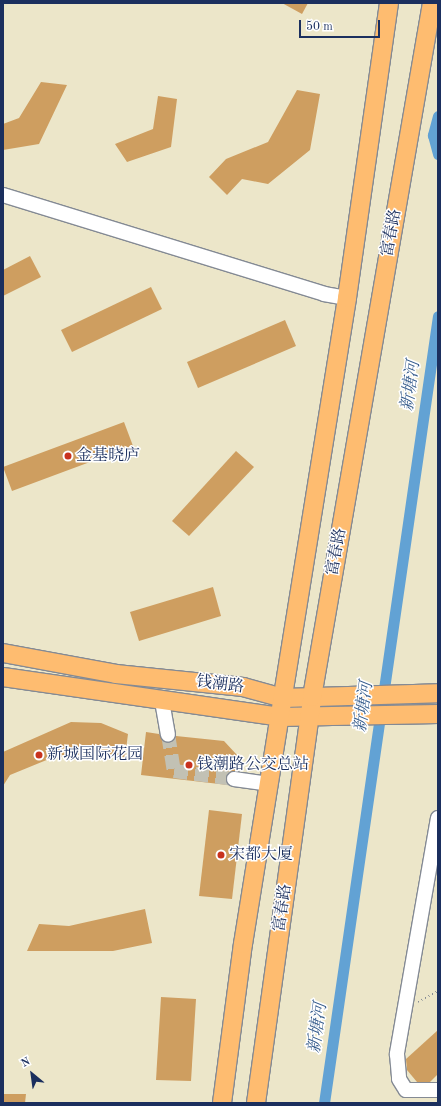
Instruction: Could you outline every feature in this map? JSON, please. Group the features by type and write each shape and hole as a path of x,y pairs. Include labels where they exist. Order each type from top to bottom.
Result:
{"main road":[{"name":"富春路","path":"222,1103 243,944 347,298 389,3"},
{"name":"富春路","path":"256,1103 312,697 432,3"},
{"name":"钱潮路","path":"3,653 116,674 243,687 282,698 438,693"},
{"name":"钱潮路","path":"3,677 280,717 438,714"}],"street":[{"path":"3,195 324,294 347,298"},
{"path":"162,701 168,734"},
{"path":"234,779 269,784"},
{"path":"438,818 397,1054 399,1079 406,1090 438,1090"}],"path":[{"path":"405,1011 438,991"}],"building":[{"path":"282,3 308,3 302,14"},
{"path":"41,82 67,85 39,144 3,150 3,124 19,118"},
{"path":"297,90 320,94 310,150 268,184 242,179 227,195 209,177 226,159 268,142"},
{"path":"158,96 177,99 171,147 127,162 115,144 153,129"},
{"path":"30,256 41,277 3,296 3,270"},
{"path":"151,287 162,309 72,352 61,330"},
{"path":"285,320 296,346 198,388 187,362"},
{"name":"金基晓庐","path":"124,422 133,446 12,491 3,467"},
{"path":"236,451 254,467 189,536 172,521"},
{"path":"213,587 221,616 139,641 130,612"},
{"name":"新城国际花园","path":"71,722 101,723 128,734 125,757 89,753 49,759 10,775 3,786 3,752"},
{"name":"钱潮路公交总站","path":"146,732 159,734 166,742 173,741 176,736 224,741 237,755 235,771 228,773 226,777 228,785 141,775"},
{"name":"宋都大厦","path":"209,810 242,814 232,899 199,896"},
{"path":"145,909 152,943 113,951 27,951 39,924 69,926"},
{"path":"161,997 196,999 191,1081 156,1080"},
{"path":"438,1030 438,1074 430,1082 417,1082 407,1070 406,1059"},
{"path":"3,1094 26,1094 25,1103 3,1103"}],"waterway":[{"name":"新塘河","path":"438,116 433,135 438,154"},
{"name":"新塘河","path":"324,1103 438,316"}],"tunnel":[{"path":"168,734 174,771 234,779"}],"place":[{"name":"金基晓庐","path":"68,456"},
{"name":"新城国际花园","path":"39,755"},
{"name":"钱潮路公交总站","path":"189,765"},
{"name":"宋都大厦","path":"221,855"}]}
